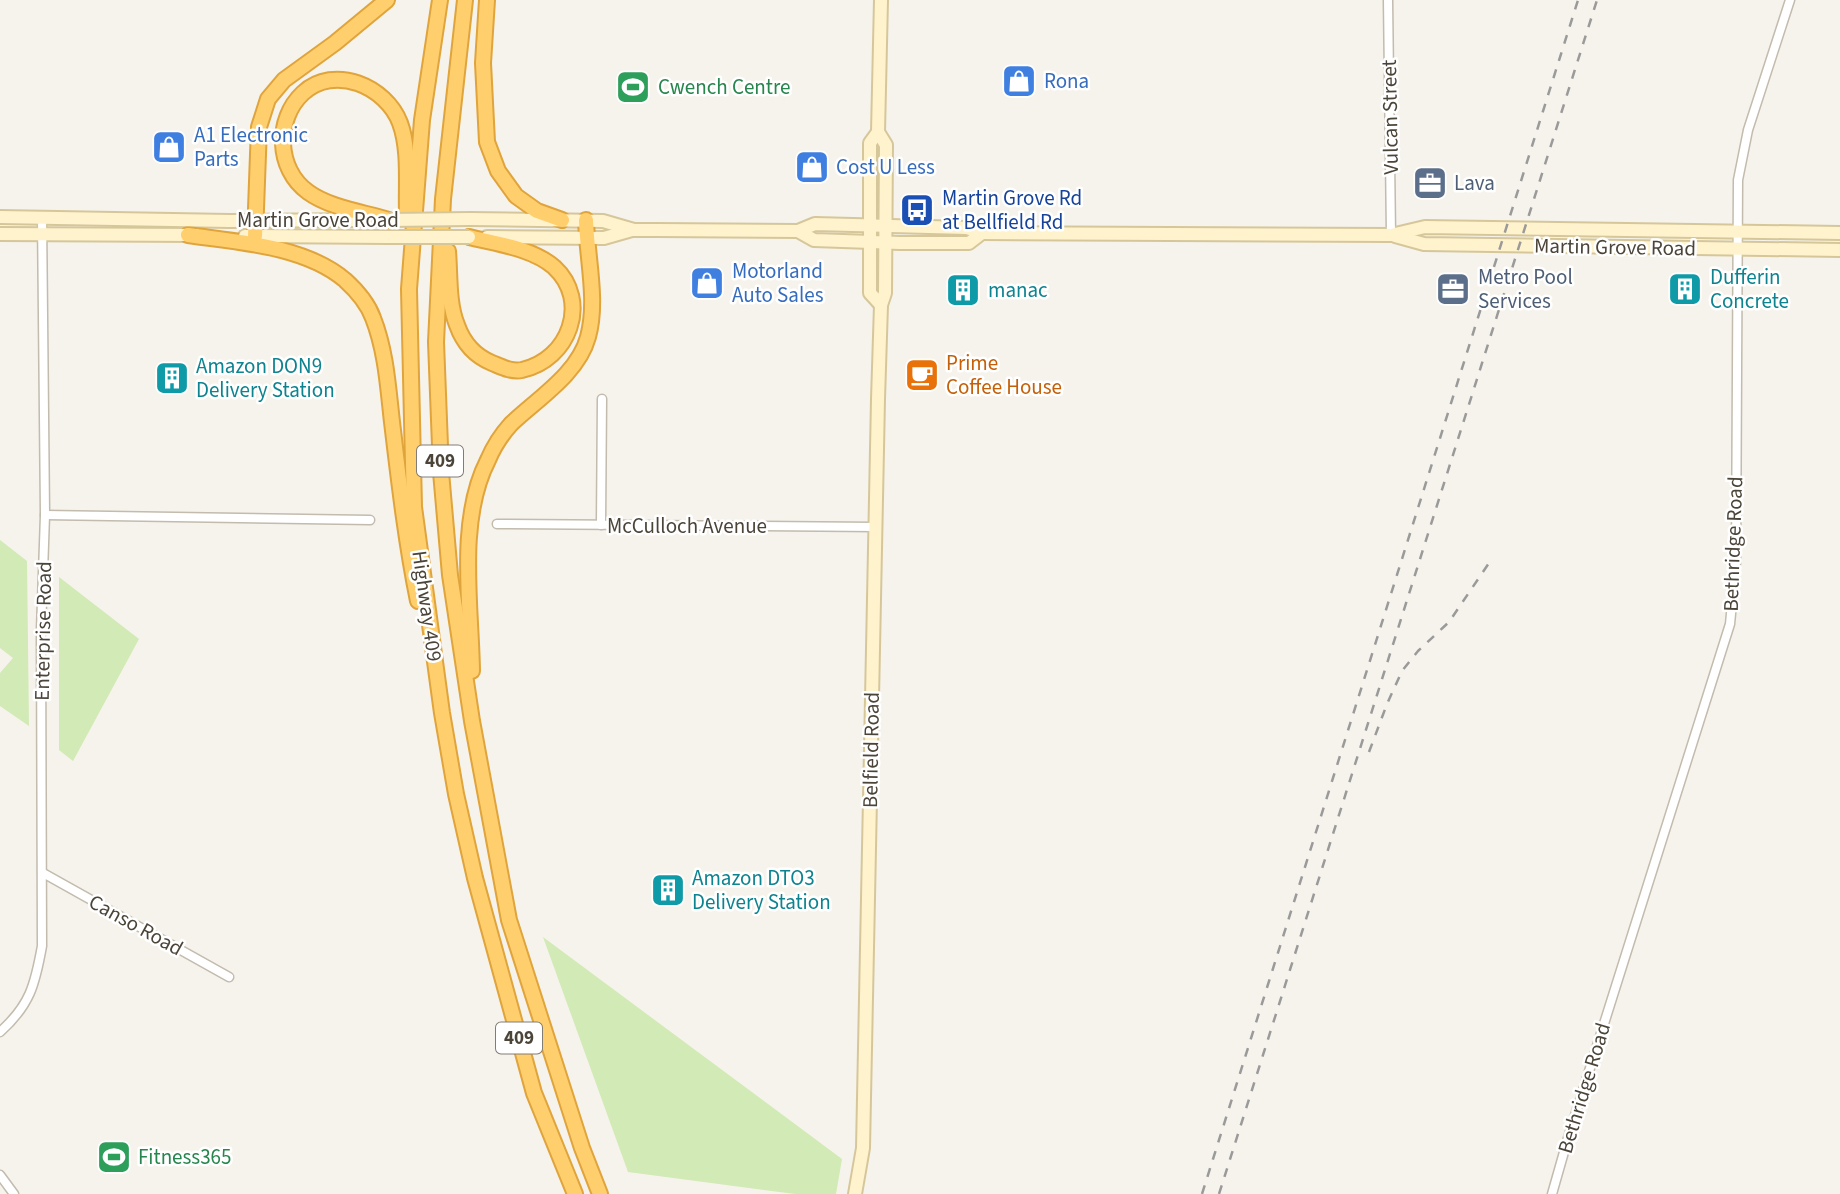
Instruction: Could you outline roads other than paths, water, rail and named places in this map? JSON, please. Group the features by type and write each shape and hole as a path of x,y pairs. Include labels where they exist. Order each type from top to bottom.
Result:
{"highway":[{"path":"256,228 259,127 268,99 284,80 387,0"},
{"name":"Highway 409","path":"440,0 422,120 409,289 414,506 442,713 456,794 475,878 534,1093 575,1194"},
{"name":"Highway 409","path":"464,0 443,199 436,342 440,472 450,575 472,721 509,920 582,1147 600,1194"},
{"path":"487,0 483,63 487,142 498,171 516,196 537,211 562,220"},
{"path":"389,220 316,196 296,181 284,156 282,129 292,108 304,92 320,84 339,80 360,83 378,93 392,106 401,124 405,148 409,289"},
{"path":"443,199 451,301 456,324 468,347 486,361 508,370 522,370 541,362 557,349 569,334 574,314 572,296 565,282 555,268 544,261 518,249 469,237"},
{"path":"472,721 468,553 477,487 488,460 509,427 574,365 584,351 592,309 586,220"},
{"path":"188,235 257,244 313,262 344,279 361,297 373,316 387,378 414,582 442,713"}],"main road":[{"name":"Belfield Road","path":"855,1194 863,1148 881,305 886,293 886,145 878,132 881,0"},
{"name":"Belfield Road","path":"878,132 870,143 869,242 870,293 881,305"},
{"name":"Martin Grove Road","path":"0,217 256,228 388,237 604,238 634,230 798,231 815,224 967,228 982,233 1391,234 1426,227 1840,233"},
{"name":"Martin Grove Road","path":"0,234 188,235 389,220 470,219 603,221 634,230"},
{"name":"Martin Grove Road","path":"798,231 814,240 869,242 969,243 982,233"},
{"name":"Martin Grove Road","path":"1391,234 1424,244 1840,250"}],"street":[{"name":"Vulcan Street","path":"1388,0 1391,234"},
{"name":"Bethridge Road","path":"1552,1194 1730,624 1736,562 1738,180 1748,130 1790,0"},
{"name":"Enterprise Road","path":"0,1032 19,1015 36,981 42,946 41,630 45,515 42,217"},
{"path":"601,525 602,400"},
{"path":"45,515 370,520"},
{"name":"McCulloch Avenue","path":"497,524 876,527"},
{"name":"Canso Road","path":"43,873 229,977"},
{"path":"0,1175 15,1194"}],"railway":[{"path":"1202,1194 1578,0"},
{"path":"1219,1194 1597,0"},
{"path":"1369,752 1402,671 1418,651 1449,622 1489,563"}],"place":[{"name":"Rona","path":"1019,81"},
{"name":"Cwench Centre","path":"633,87"},
{"name":"A1 Electronic Parts","path":"169,147"},
{"name":"Cost U Less","path":"812,167"},
{"name":"Lava","path":"1430,183"},
{"name":"Martin Grove Rd at Bellfield Rd","path":"917,210"},
{"name":"Motorland Auto Sales","path":"707,283"},
{"name":"Metro Pool Services","path":"1453,289"},
{"name":"Dufferin Concrete","path":"1685,289"},
{"name":"manac","path":"963,290"},
{"name":"Prime Coffee House","path":"922,375"},
{"name":"Amazon DON9 Delivery Station","path":"172,378"},
{"name":"Amazon DTO3 Delivery Station","path":"668,890"},
{"name":"Fitness365","path":"114,1157"}]}
